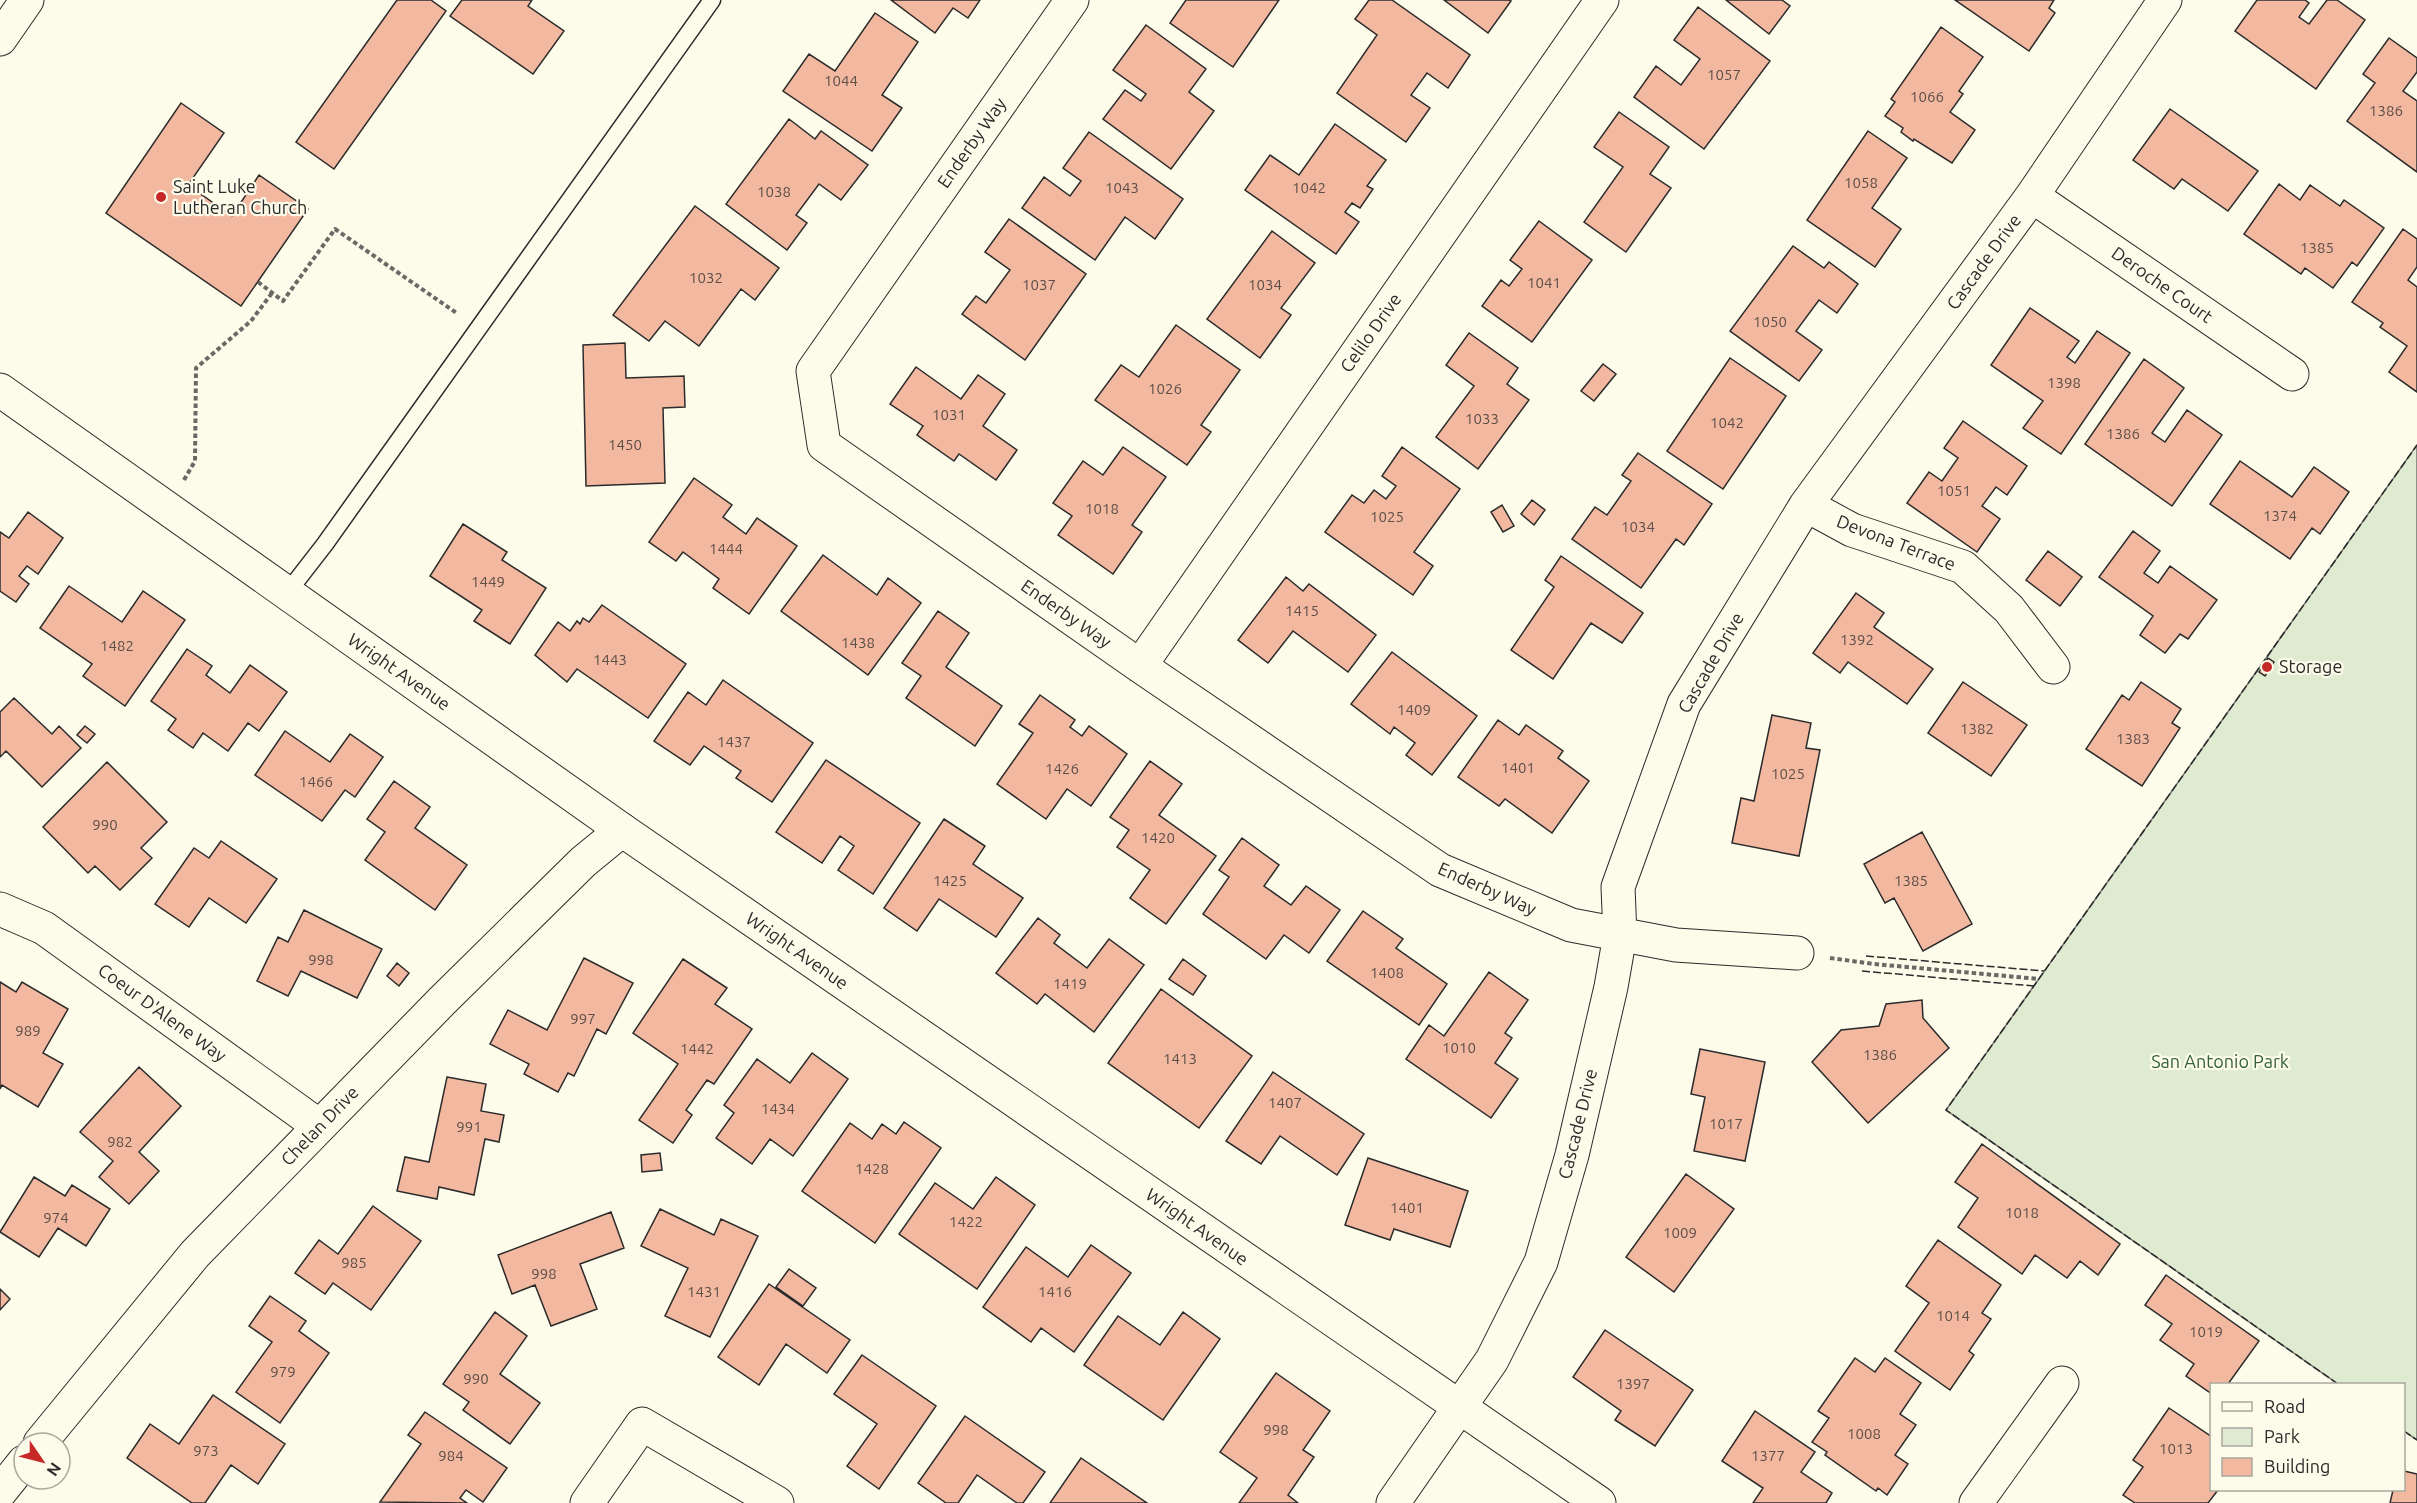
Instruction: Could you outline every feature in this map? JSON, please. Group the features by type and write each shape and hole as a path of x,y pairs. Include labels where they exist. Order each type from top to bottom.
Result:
{"street":[{"path":"0,39 27,0"},
{"name":"Enderby Way","path":"1072,0 813,371 824,445 1140,666 1440,870 1571,926 1676,945 1797,953"},
{"name":"Celilo Drive","path":"1140,666 1602,0"},
{"name":"Cascade Drive","path":"1393,1503 1492,1360 1541,1262 1572,1155 1611,987 1620,935 1618,887 1684,704 1806,505 2032,196 2165,0"},
{"name":"Deroche Court","path":"2032,196 2292,374"},
{"name":"Wright Avenue","path":"0,390 622,830 1599,1503"},
{"name":"Devona Terrace","path":"1806,505 1852,530 1963,567 2009,609 2053,667"},
{"name":"Chelan Drive","path":"50,1431 195,1254 319,1126 583,862 622,830"},
{"name":"Coeur D'Alene Way","path":"0,909 44,928 319,1126"},
{"path":"1976,1503 2062,1383"},
{"path":"587,1503 642,1424 777,1503"},
{"path":"0,1492 12,1477"}],"lane":[{"path":"287,593 711,0"}],"path":[{"path":"258,282 283,301 335,229 478,328"},
{"path":"168,509 195,461 196,368 251,321 272,293"},
{"path":"1797,953 1874,964 2039,979"}],"green space":[{"name":"San Antonio Park","path":"2417,445 2417,1440 2405,1432 2405,1383 2337,1383 1946,1110"}],"building":[{"path":"397,0 431,0 446,11 334,169 296,142"},
{"path":"462,0 532,0 528,6 564,31 533,74 450,16"},
{"path":"891,0 980,0 968,18 953,8 935,33"},
{"path":"1186,0 1279,0 1233,67 1170,23"},
{"path":"1369,0 1392,0 1470,55 1448,88 1427,73 1411,95 1430,108 1406,142 1337,93 1377,35 1355,19"},
{"path":"1444,0 1509,0 1511,1 1488,33"},
{"path":"1726,0 1782,0 1790,6 1769,34"},
{"path":"1955,0 2054,0 2049,8 2055,13 2029,51"},
{"path":"2257,0 2305,0 2309,3 2299,17 2309,24 2327,0 2337,0 2365,20 2316,89 2235,31"},
{"path":"1698,7 1770,61 1704,149 1634,97 1656,66 1681,85 1700,59 1674,40"},
{"path":"875,13 918,42 882,95 902,108 872,151 783,91 809,54 835,71"},
{"path":"1146,25 1206,69 1189,92 1214,111 1171,169 1103,119 1125,90 1141,101 1146,94 1113,70"},
{"path":"1941,27 1983,57 1959,91 1963,94 1950,112 1975,130 1952,163 1914,139 1913,141 1901,132 1903,128 1885,116 1895,102 1891,99"},
{"path":"2389,38 2417,58 2417,72 2403,91 2417,101 2417,172 2347,121 2375,83 2363,74"},
{"name":"Saint Luke Lutheran Church","path":"181,103 224,133 188,185 232,216 259,175 308,209 241,306 106,213"},
{"path":"2170,109 2258,171 2228,211 2182,179 2174,189 2133,160"},
{"path":"1619,112 1669,147 1650,174 1671,188 1626,252 1584,222 1623,167 1594,147"},
{"path":"789,119 815,139 821,131 868,165 841,200 819,184 796,215 807,223 787,250 726,204"},
{"path":"1335,124 1386,160 1367,186 1373,189 1360,208 1352,203 1345,212 1359,222 1336,254 1245,190 1270,155 1299,175"},
{"path":"1868,131 1907,158 1872,208 1901,229 1875,267 1807,220"},
{"path":"1089,132 1183,199 1155,239 1125,217 1095,260 1022,208 1044,177 1070,196 1081,181 1063,168"},
{"path":"2279,184 2300,200 2310,185 2340,206 2344,200 2384,228 2357,266 2352,262 2333,288 2305,268 2301,274 2244,234"},
{"path":"695,206 779,268 755,300 741,289 699,346 665,321 649,341 613,315"},
{"path":"1009,219 1086,274 1025,360 962,314 976,296 986,303 1010,270 985,252"},
{"path":"1539,221 1592,260 1532,342 1482,306 1501,280 1509,286 1522,269 1510,260"},
{"path":"2403,229 2417,239 2417,267 2408,280 2417,287 2417,392 2389,372 2407,346 2380,327 2383,323 2352,302"},
{"path":"1272,231 1315,263 1281,308 1291,315 1260,358 1207,319"},
{"path":"1793,246 1824,268 1829,262 1858,284 1837,313 1819,300 1796,331 1822,350 1799,381 1730,331"},
{"path":"2030,308 2079,341 2067,357 2075,363 2097,331 2130,353 2061,454 2023,428 2043,401 1991,365"},
{"path":"1176,325 1240,370 1201,425 1211,432 1187,465 1095,400 1121,365 1139,377"},
{"path":"1469,333 1518,368 1507,384 1529,400 1478,469 1436,437 1474,386 1446,365"},
{"path":"625,343 626,378 684,376 685,407 663,408 665,483 586,486 583,345"},
{"path":"1730,358 1786,396 1723,489 1667,451"},
{"path":"2144,359 2184,388 2152,433 2165,442 2187,410 2222,435 2172,506 2085,444"},
{"path":"1603,364 1616,374 1594,401 1581,391"},
{"path":"916,367 961,399 978,375 1005,394 983,426 1017,450 996,480 959,454 954,461 917,435 923,426 890,404"},
{"path":"1963,421 2027,466 2007,495 1996,487 1982,506 2000,519 1977,552 1907,503 1929,472 1942,481 1958,458 1944,448"},
{"path":"1123,447 1166,477 1132,525 1142,532 1113,574 1058,535 1072,516 1053,503 1083,461 1103,475"},
{"path":"1402,447 1460,489 1414,552 1433,566 1413,595 1325,532 1352,495 1364,503 1374,490 1386,499 1396,486 1382,476"},
{"path":"1638,453 1712,504 1684,545 1676,539 1641,588 1572,539 1595,507 1607,515 1631,481 1622,475"},
{"path":"2240,461 2292,497 2314,467 2349,492 2320,534 2312,528 2290,559 2210,504"},
{"path":"694,478 732,505 723,517 746,534 757,518 797,546 749,614 713,588 719,579 683,552 676,561 649,542"},
{"path":"1532,500 1545,510 1534,525 1521,514"},
{"path":"1502,505 1514,526 1503,532 1491,512"},
{"path":"28,512 63,538 38,574 27,566 19,576 29,584 16,602 0,591 0,532 9,538"},
{"path":"463,524 507,552 502,560 546,588 510,644 474,621 482,610 430,576"},
{"path":"2133,531 2160,551 2144,573 2158,583 2170,566 2217,600 2188,639 2180,634 2165,653 2140,635 2153,616 2099,577"},
{"path":"2048,551 2082,577 2060,606 2026,580"},
{"path":"823,555 877,595 888,578 921,603 868,675 781,611"},
{"path":"1561,556 1643,613 1622,643 1591,623 1553,679 1511,650 1554,587 1545,580"},
{"path":"1286,577 1303,591 1309,584 1376,635 1348,672 1293,631 1268,663 1238,640"},
{"path":"69,586 122,622 143,591 185,620 125,706 83,676 92,664 40,628"},
{"path":"1856,593 1884,613 1874,627 1933,669 1907,704 1848,662 1840,673 1813,653"},
{"path":"602,605 686,664 648,718 577,669 567,682 535,655 558,622 570,631 577,621 580,624 583,618 589,622"},
{"path":"938,611 969,633 946,667 1002,706 975,746 906,698 921,676 902,663"},
{"path":"187,649 212,666 206,675 230,693 250,665 287,692 259,731 248,723 228,751 203,733 193,748 168,730 176,719 151,701"},
{"path":"1392,652 1477,716 1432,775 1406,755 1415,743 1394,727 1390,734 1351,704"},
{"name":"Storage","path":"2268,658 2274,662 2265,676 2259,672"},
{"path":"723,680 813,743 772,802 736,778 741,771 704,746 690,765 654,741 688,692 706,705"},
{"path":"1963,682 2027,725 1991,776 1928,733"},
{"path":"2141,682 2181,709 2172,723 2180,728 2142,786 2086,749 2122,695 2129,700"},
{"path":"1040,695 1075,720 1070,727 1082,736 1089,726 1127,754 1091,806 1067,789 1046,819 997,784 1033,733 1019,724"},
{"path":"14,698 52,734 59,726 81,748 42,787 6,751 0,757 0,712"},
{"path":"1772,715 1811,723 1806,748 1820,750 1799,856 1732,843 1741,798 1754,801"},
{"path":"1498,720 1519,735 1526,725 1563,751 1558,758 1589,781 1552,833 1505,799 1499,806 1458,777"},
{"path":"85,726 95,734 87,743 77,735"},
{"path":"285,731 330,762 350,734 383,757 355,797 345,790 322,821 255,775"},
{"path":"826,760 920,823 873,894 838,870 854,846 840,836 822,863 776,832"},
{"path":"1150,761 1182,784 1159,815 1216,856 1166,924 1130,898 1150,870 1117,847 1129,830 1110,817"},
{"path":"107,762 167,822 141,848 152,858 120,890 95,866 88,873 43,827"},
{"path":"394,781 430,807 415,828 467,865 435,910 365,860 385,832 367,819"},
{"path":"944,819 985,846 973,864 1023,898 996,937 939,899 917,931 884,908"},
{"path":"1922,832 1972,924 1923,951 1894,898 1885,903 1864,864"},
{"path":"1242,838 1279,865 1264,886 1291,905 1306,886 1340,910 1309,953 1284,935 1266,959 1203,914 1229,877 1219,870"},
{"path":"221,841 277,879 246,923 209,898 189,927 155,904 194,848 209,858"},
{"path":"304,910 382,949 357,998 301,971 288,996 257,981 278,937 288,942"},
{"path":"1363,911 1403,939 1396,948 1447,984 1419,1025 1327,961"},
{"path":"1038,918 1060,935 1054,943 1087,968 1109,939 1144,965 1094,1032 1045,994 1037,1004 996,973"},
{"path":"584,958 633,983 606,1034 597,1029 574,1076 568,1073 558,1092 524,1074 529,1064 490,1044 508,1010 547,1030"},
{"path":"683,959 727,988 715,1004 752,1029 714,1084 707,1080 686,1110 692,1115 673,1143 639,1120 678,1064 633,1033"},
{"path":"1183,959 1206,976 1193,995 1169,979"},
{"path":"397,963 409,973 399,986 387,976"},
{"path":"1489,972 1528,1000 1505,1033 1512,1038 1495,1063 1518,1079 1491,1118 1406,1059 1429,1025 1444,1036"},
{"path":"0,982 16,992 22,982 68,1009 43,1053 63,1064 38,1107 2,1085 0,1089"},
{"path":"1161,989 1252,1056 1199,1128 1108,1063"},
{"path":"1922,1000 1923,1018 1949,1048 1868,1123 1812,1062 1841,1030 1879,1026 1886,1004"},
{"path":"1700,1049 1765,1062 1745,1161 1694,1151 1705,1097 1691,1094"},
{"path":"812,1053 848,1079 793,1156 770,1139 752,1164 716,1138 734,1113 724,1105 757,1059 790,1083"},
{"path":"139,1067 181,1106 139,1152 159,1171 129,1204 99,1177 113,1161 80,1132"},
{"path":"1273,1072 1364,1134 1337,1175 1280,1136 1261,1164 1226,1141"},
{"path":"447,1077 486,1084 481,1111 504,1115 499,1142 485,1139 474,1195 439,1187 437,1199 397,1191 405,1157 429,1162"},
{"path":"904,1122 941,1148 875,1243 802,1191 850,1123 872,1139 882,1124 896,1134"},
{"path":"1982,1144 2120,1244 2098,1275 2080,1261 2067,1278 2035,1255 2022,1274 1958,1227 1978,1198 1955,1182"},
{"path":"660,1153 662,1170 642,1172 641,1155"},
{"path":"1368,1158 1468,1191 1450,1247 1394,1229 1390,1240 1345,1225"},
{"path":"1686,1174 1734,1209 1674,1292 1626,1257"},
{"path":"34,1177 65,1196 72,1185 110,1209 86,1246 58,1228 39,1257 0,1232"},
{"path":"996,1177 1035,1205 977,1289 899,1234 935,1183 973,1209"},
{"path":"373,1206 421,1241 371,1310 333,1283 325,1294 295,1273 319,1240 338,1254"},
{"path":"660,1209 714,1235 721,1219 758,1236 710,1337 665,1316 688,1268 641,1246"},
{"path":"611,1212 624,1248 580,1264 597,1309 551,1326 535,1285 512,1294 498,1255"},
{"path":"1938,1240 2001,1285 1982,1313 1991,1319 1969,1351 1974,1355 1950,1390 1895,1351 1929,1303 1906,1286"},
{"path":"1091,1245 1131,1273 1074,1352 1041,1328 1031,1342 983,1307 1026,1247 1068,1277"},
{"path":"789,1269 816,1288 803,1306 776,1287"},
{"path":"2166,1275 2259,1341 2229,1383 2210,1383 2210,1393 2186,1376 2194,1364 2160,1340 2172,1324 2145,1305"},
{"path":"769,1284 850,1340 827,1373 786,1344 759,1385 718,1357"},
{"path":"0,1289 10,1299 0,1310"},
{"path":"270,1296 306,1321 299,1331 329,1353 280,1423 236,1392 272,1342 249,1326"},
{"path":"495,1312 527,1336 500,1374 540,1403 510,1444 463,1410 469,1402 443,1384"},
{"path":"1183,1312 1220,1339 1163,1420 1084,1365 1118,1316 1160,1345"},
{"path":"1605,1330 1693,1390 1655,1446 1615,1420 1621,1411 1573,1377"},
{"path":"862,1355 936,1406 879,1489 847,1466 877,1424 834,1394"},
{"path":"1855,1358 1875,1372 1885,1358 1921,1383 1900,1414 1916,1425 1895,1455 1908,1464 1887,1495 1878,1488 1876,1491 1825,1455 1827,1452 1812,1442 1829,1418 1818,1411"},
{"path":"1276,1373 1330,1411 1303,1450 1314,1457 1288,1495 1298,1503 1239,1503 1257,1478 1220,1452"},
{"path":"213,1395 285,1444 258,1484 231,1465 205,1503 192,1503 127,1458 150,1424 179,1444"},
{"path":"2169,1408 2210,1436 2210,1491 2217,1491 2208,1503 2135,1503 2123,1495 2143,1467 2133,1460"},
{"path":"1755,1411 1815,1452 1801,1472 1832,1493 1826,1503 1753,1503 1763,1488 1722,1461"},
{"path":"425,1412 507,1468 483,1502 466,1490 460,1498 467,1503 380,1502 421,1444 408,1435"},
{"path":"965,1416 1045,1472 1023,1503 1017,1503 977,1475 958,1503 946,1503 918,1483"},
{"path":"1081,1458 1147,1503 1050,1503"},
{"path":"2405,1471 2417,1474 2417,1503 2390,1503 2393,1491 2405,1491"}],"fence":[{"path":"2337,1383 1946,1110 2417,445"},
{"path":"1866,956 2044,971"},
{"path":"1862,971 2034,986"},
{"path":"2405,1432 2417,1440"}],"place":[{"name":"Saint Luke Lutheran Church","path":"161,197"},
{"name":"Storage","path":"2267,667"}]}
